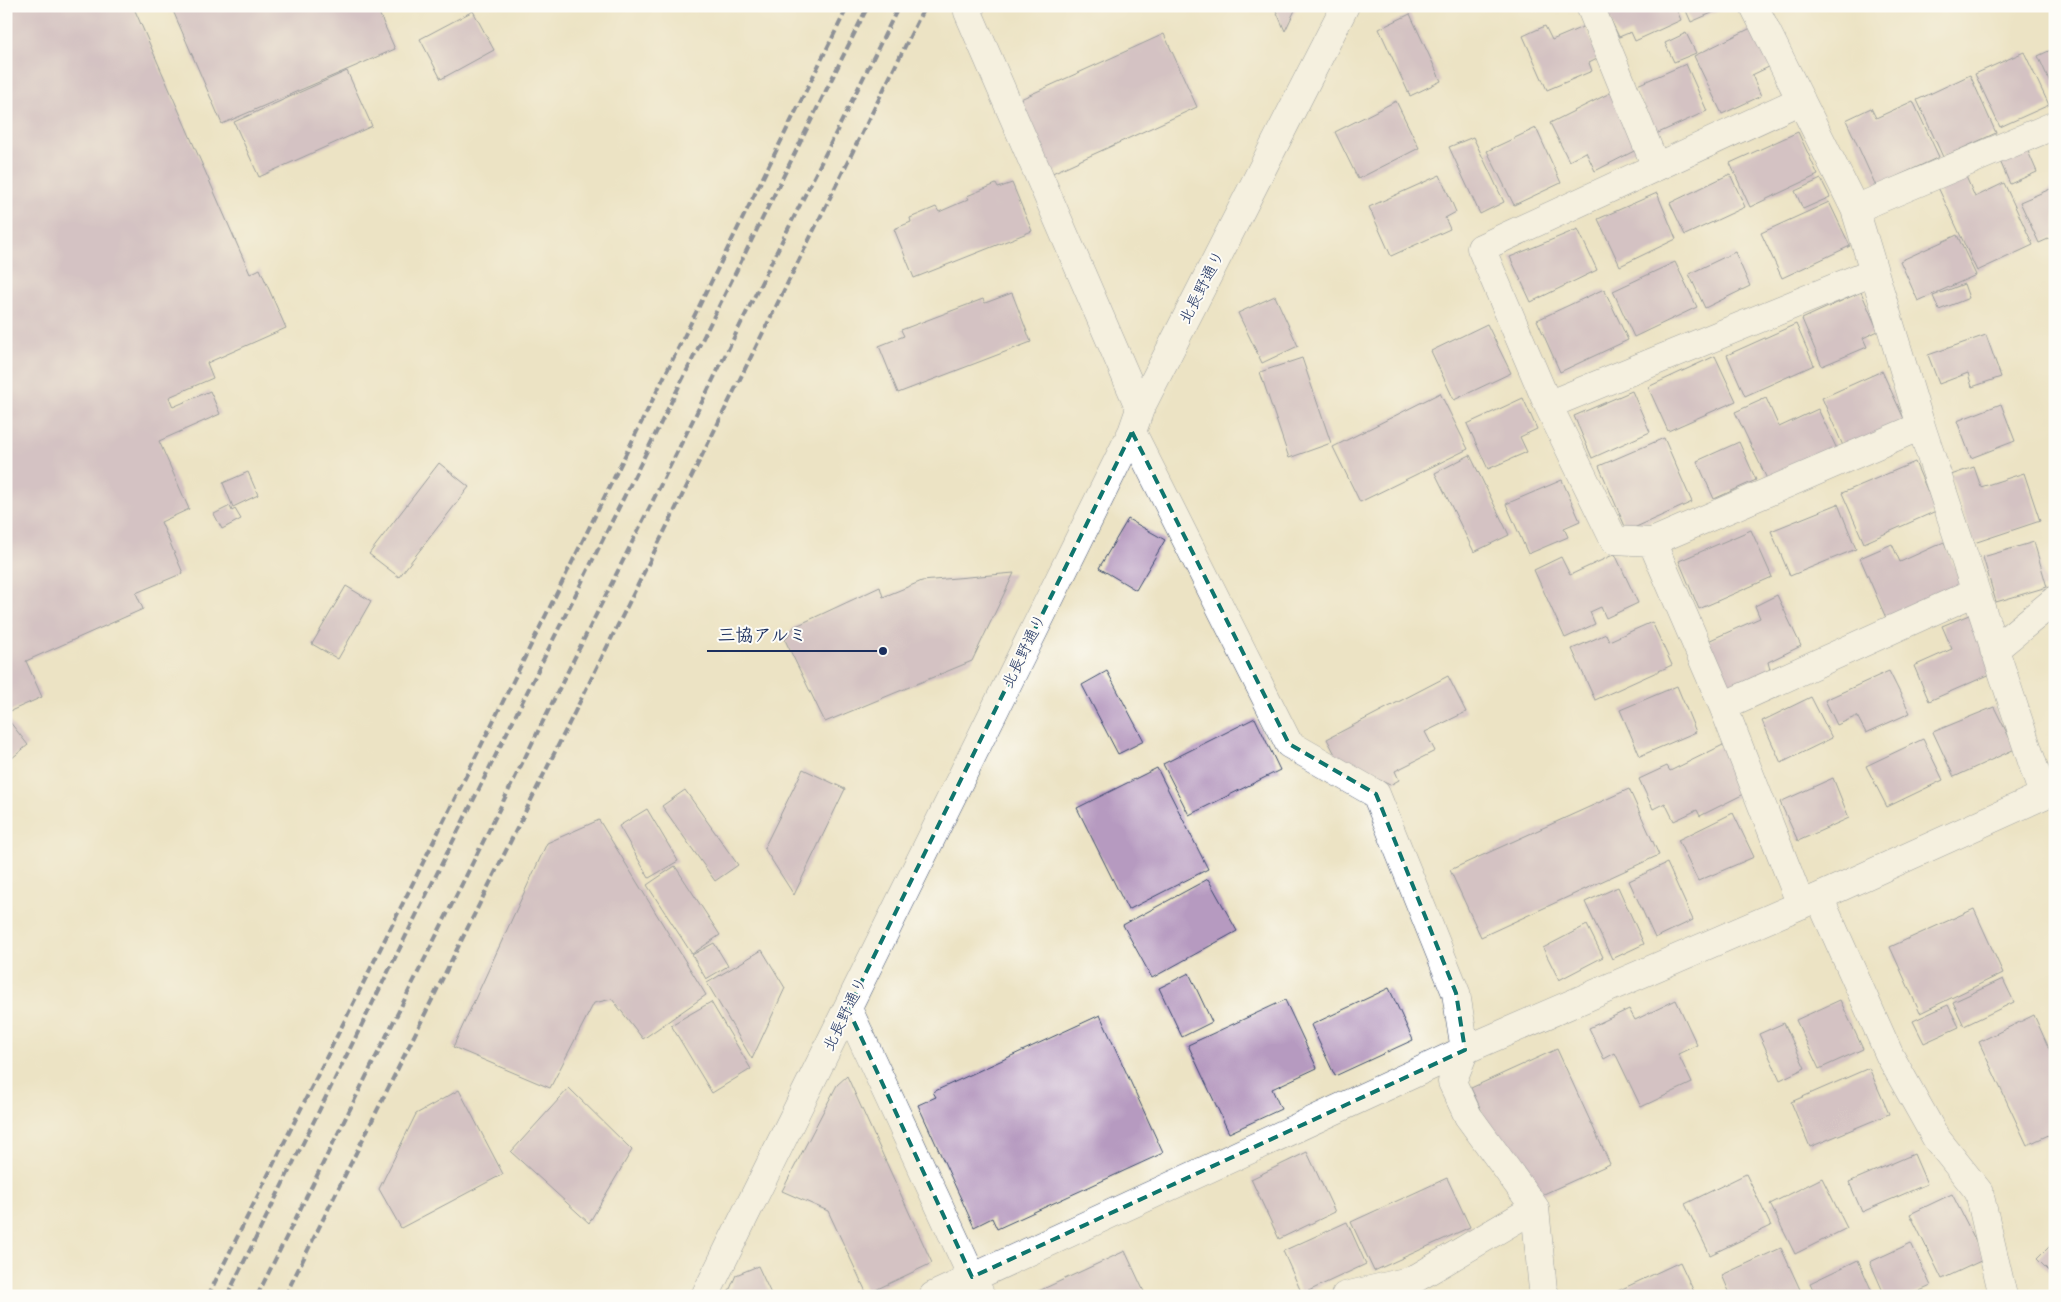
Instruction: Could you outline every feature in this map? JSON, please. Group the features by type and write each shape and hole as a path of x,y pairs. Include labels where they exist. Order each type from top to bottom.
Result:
{"street":[{"path":"971,6 968,12 1136,420 1289,744 1376,794 1456,993 1465,1050 1452,1082 1468,1116 1536,1208 1543,1290 1546,1296"},
{"name":"北長野通り","path":"705,1296 848,1009 1136,420 1344,6"},
{"path":"1590,6 1656,167"},
{"path":"934,1296 976,1286 1465,1050 1810,901 2049,793 1994,650 1920,426 1855,209 1754,6"},
{"path":"1801,100 1481,248 1548,405 1614,540 1652,542 1920,426"},
{"path":"1855,209 2055,125"},
{"path":"1548,405 1873,272"},
{"path":"1652,542 1810,901 1890,1056 1936,1138 1979,1192 2003,1296"},
{"path":"1723,706 1975,592"},
{"path":"1994,650 2055,600"},
{"path":"848,1009 976,1286"},
{"path":"1351,1295 1413,1280 1536,1208"}],"highlighted area":[{"path":"1132,432 1289,744 1376,794 1456,993 1465,1050 972,1277 848,1009"}],"building":[{"path":"18,6 133,6 250,274 260,269 286,328 207,363 213,378 169,397 173,407 210,391 220,414 159,441 189,509 161,522 183,573 136,593 143,609 26,661 42,697 6,713 6,12"},
{"path":"171,6 376,6 395,49 222,124"},
{"path":"1274,6 1297,6 1285,31"},
{"path":"1604,6 1675,6 1681,20 1635,41 1631,32 1619,37"},
{"path":"1684,6 1720,6 1721,9 1691,22"},
{"path":"473,11 494,50 441,79 420,39"},
{"path":"1410,14 1441,81 1410,96 1379,29"},
{"path":"1545,26 1552,40 1585,26 1599,58 1589,63 1592,71 1547,90 1523,36"},
{"path":"1755,26 1773,65 1752,75 1761,96 1722,114 1694,56"},
{"path":"1686,33 1696,53 1674,62 1665,43"},
{"path":"1164,34 1197,107 1048,175 1014,102"},
{"path":"2055,48 2055,93 2038,56"},
{"path":"2024,52 2049,105 2000,127 1975,74"},
{"path":"1686,64 1707,111 1656,134 1635,86"},
{"path":"347,71 372,126 259,177 234,122"},
{"path":"1970,75 1996,133 1943,157 1917,100"},
{"path":"1612,92 1640,148 1595,171 1586,152 1569,161 1550,123"},
{"path":"1396,101 1419,148 1358,179 1335,132"},
{"path":"1913,101 1939,157 1876,186 1846,120 1871,108 1876,118"},
{"path":"1536,128 1561,183 1514,205 1487,151"},
{"path":"1798,132 1818,175 1750,207 1730,163"},
{"path":"1473,137 1504,202 1480,214 1449,147"},
{"path":"2027,149 2037,172 2010,184 2000,161"},
{"path":"1964,172 1975,197 2004,183 2033,245 1977,271 1937,185"},
{"path":"1730,174 1745,207 1685,235 1670,203"},
{"path":"1440,175 1456,212 1445,218 1450,229 1391,256 1369,207"},
{"path":"1821,179 1830,197 1803,209 1795,191"},
{"path":"1012,183 1032,231 914,278 894,229 911,222 910,218 936,207 939,212 969,199 967,196 996,184 998,188"},
{"path":"2055,187 2055,236 2039,243 2020,202"},
{"path":"1657,193 1676,239 1620,266 1598,219"},
{"path":"1829,202 1850,246 1782,278 1761,233"},
{"path":"1578,229 1597,270 1531,302 1510,257"},
{"path":"1957,235 1976,275 1918,301 1900,261"},
{"path":"1735,252 1750,286 1705,308 1689,274"},
{"path":"1675,262 1697,307 1634,337 1613,291"},
{"path":"1964,284 1969,298 1939,310 1933,296"},
{"path":"1604,289 1628,340 1560,372 1537,320"},
{"path":"1861,292 1878,331 1863,338 1867,347 1822,366 1802,319"},
{"path":"1012,293 1031,342 898,393 879,346 904,336 901,330 983,299 985,303"},
{"path":"1275,296 1298,346 1262,363 1238,313"},
{"path":"1487,324 1511,373 1454,400 1431,351"},
{"path":"1796,324 1814,365 1745,396 1727,355"},
{"path":"1986,335 2001,377 1972,387 1968,373 1939,384 1928,355"},
{"path":"1715,356 1736,401 1668,431 1648,387"},
{"path":"1302,358 1331,443 1289,458 1260,372"},
{"path":"1882,371 1905,421 1844,448 1822,398"},
{"path":"1632,391 1650,432 1592,458 1574,416"},
{"path":"1440,393 1468,449 1360,502 1333,447"},
{"path":"1523,398 1537,429 1520,437 1527,452 1488,469 1467,424"},
{"path":"1766,398 1779,427 1818,409 1837,449 1768,481 1735,412"},
{"path":"2001,404 2015,441 1971,458 1957,421"},
{"path":"1664,438 1692,502 1627,531 1599,466"},
{"path":"1739,442 1756,480 1714,499 1697,461"},
{"path":"1470,455 1509,535 1474,552 1435,473"},
{"path":"1915,462 1936,511 1864,543 1842,493"},
{"path":"439,463 469,487 399,577 369,554"},
{"path":"1974,467 1981,487 2024,473 2040,521 1974,543 1951,475"},
{"path":"248,472 258,495 233,507 223,483"},
{"path":"1562,480 1580,521 1564,528 1568,537 1528,554 1506,504"},
{"path":"1838,504 1856,549 1790,576 1771,531"},
{"path":"230,506 232,511 235,509 241,519 222,529 214,514"},
{"path":"1128,519 1165,540 1136,590 1099,568"},
{"path":"1751,530 1772,577 1699,609 1679,561"},
{"path":"1944,542 1962,585 1886,618 1860,558 1892,544 1900,562"},
{"path":"2034,542 2047,587 1996,602 1983,557"},
{"path":"1615,554 1638,603 1606,618 1601,607 1590,612 1595,624 1565,638 1534,570 1561,557 1570,575"},
{"path":"1014,573 972,661 825,722 785,640 794,627 880,587 883,597 922,581"},
{"path":"346,586 371,601 338,659 312,644"},
{"path":"1777,595 1801,646 1768,662 1770,670 1730,690 1708,641 1760,618 1755,606"},
{"path":"1969,615 1993,673 1929,701 1914,666 1952,649 1942,626"},
{"path":"1652,622 1672,665 1595,700 1572,649 1606,634 1609,641"},
{"path":"1107,671 1144,741 1118,754 1082,685"},
{"path":"1889,671 1910,713 1866,733 1857,716 1837,725 1825,700"},
{"path":"1448,676 1466,712 1425,732 1435,751 1395,771 1399,780 1390,785 1338,760 1327,739"},
{"path":"1677,686 1696,732 1640,756 1620,710"},
{"path":"1811,697 1832,738 1781,763 1762,721"},
{"path":"1994,707 2015,749 1954,777 1933,732"},
{"path":"6,717 28,745 6,763"},
{"path":"1255,718 1280,770 1189,815 1163,764"},
{"path":"1923,739 1943,780 1887,807 1866,766"},
{"path":"1727,743 1750,791 1700,816 1697,810 1674,821 1665,803 1653,809 1639,779 1667,766 1670,771"},
{"path":"1157,768 1208,869 1128,910 1077,808"},
{"path":"803,769 845,789 794,895 764,848"},
{"path":"1833,778 1849,818 1798,841 1780,802"},
{"path":"1629,789 1659,855 1481,937 1450,870"},
{"path":"685,790 738,865 715,881 662,806"},
{"path":"647,809 678,861 649,878 619,826"},
{"path":"1733,813 1754,857 1698,881 1678,840"},
{"path":"599,820 706,995 643,1039 612,999 594,1003 550,1088 453,1047 547,843"},
{"path":"1667,863 1693,920 1655,938 1629,881"},
{"path":"675,866 720,935 692,954 647,885"},
{"path":"1208,879 1237,931 1152,978 1123,925"},
{"path":"1618,887 1644,944 1612,959 1585,902"},
{"path":"1974,909 2003,973 1920,1013 1890,947"},
{"path":"1587,925 1603,957 1559,980 1543,948"},
{"path":"714,943 728,966 706,979 692,955"},
{"path":"762,950 785,988 752,1059 707,983"},
{"path":"1189,973 1212,1022 1182,1037 1159,988"},
{"path":"2003,979 2014,1002 1964,1026 1953,1002"},
{"path":"1389,988 1413,1040 1335,1076 1311,1025"},
{"path":"1285,1000 1317,1068 1272,1089 1281,1109 1229,1133 1188,1045"},
{"path":"1676,1000 1697,1045 1678,1054 1692,1083 1641,1107 1615,1053 1604,1059 1589,1028 1629,1009 1635,1020"},
{"path":"1840,1000 1863,1049 1819,1069 1796,1020"},
{"path":"711,1002 751,1069 712,1093 671,1025"},
{"path":"1948,1005 1959,1027 1924,1043 1913,1021"},
{"path":"1100,1015 1163,1153 997,1229 992,1218 974,1227 918,1105 936,1097 933,1092"},
{"path":"2034,1015 2055,1062 2055,1132 2027,1145 1979,1042"},
{"path":"1784,1023 1805,1068 1780,1080 1759,1034"},
{"path":"1557,1049 1610,1164 1524,1203 1471,1088"},
{"path":"1869,1068 1889,1114 1810,1147 1791,1102"},
{"path":"847,1076 932,1263 867,1294 828,1211 782,1191 837,1085"},
{"path":"569,1088 632,1150 589,1223 511,1152"},
{"path":"459,1090 503,1174 401,1228 379,1189 416,1114"},
{"path":"1307,1152 1335,1212 1279,1239 1251,1179"},
{"path":"1914,1154 1927,1184 1862,1212 1849,1182"},
{"path":"1746,1174 1771,1226 1710,1255 1685,1204"},
{"path":"1447,1178 1470,1227 1374,1271 1351,1222"},
{"path":"1822,1178 1847,1228 1795,1254 1770,1204"},
{"path":"1952,1194 1985,1259 1942,1279 1910,1214"},
{"path":"1347,1222 1366,1264 1302,1294 1283,1251"},
{"path":"2055,1241 2055,1277 2037,1259"},
{"path":"1911,1243 1931,1286 1908,1296 1885,1296 1870,1262"},
{"path":"1781,1248 1803,1296 1731,1296 1722,1275"},
{"path":"1125,1251 1146,1296 1028,1296"},
{"path":"1858,1260 1874,1296 1816,1296 1810,1283"},
{"path":"1680,1262 1696,1296 1607,1296"},
{"path":"758,1266 772,1296 727,1296 736,1275"}],"railway":[{"path":"208,1296 848,6"},
{"path":"227,1296 868,6"},
{"path":"257,1296 899,6"},
{"path":"285,1296 925,6"}],"place":[{"name":"三協アルミ","path":"883,651"}]}
